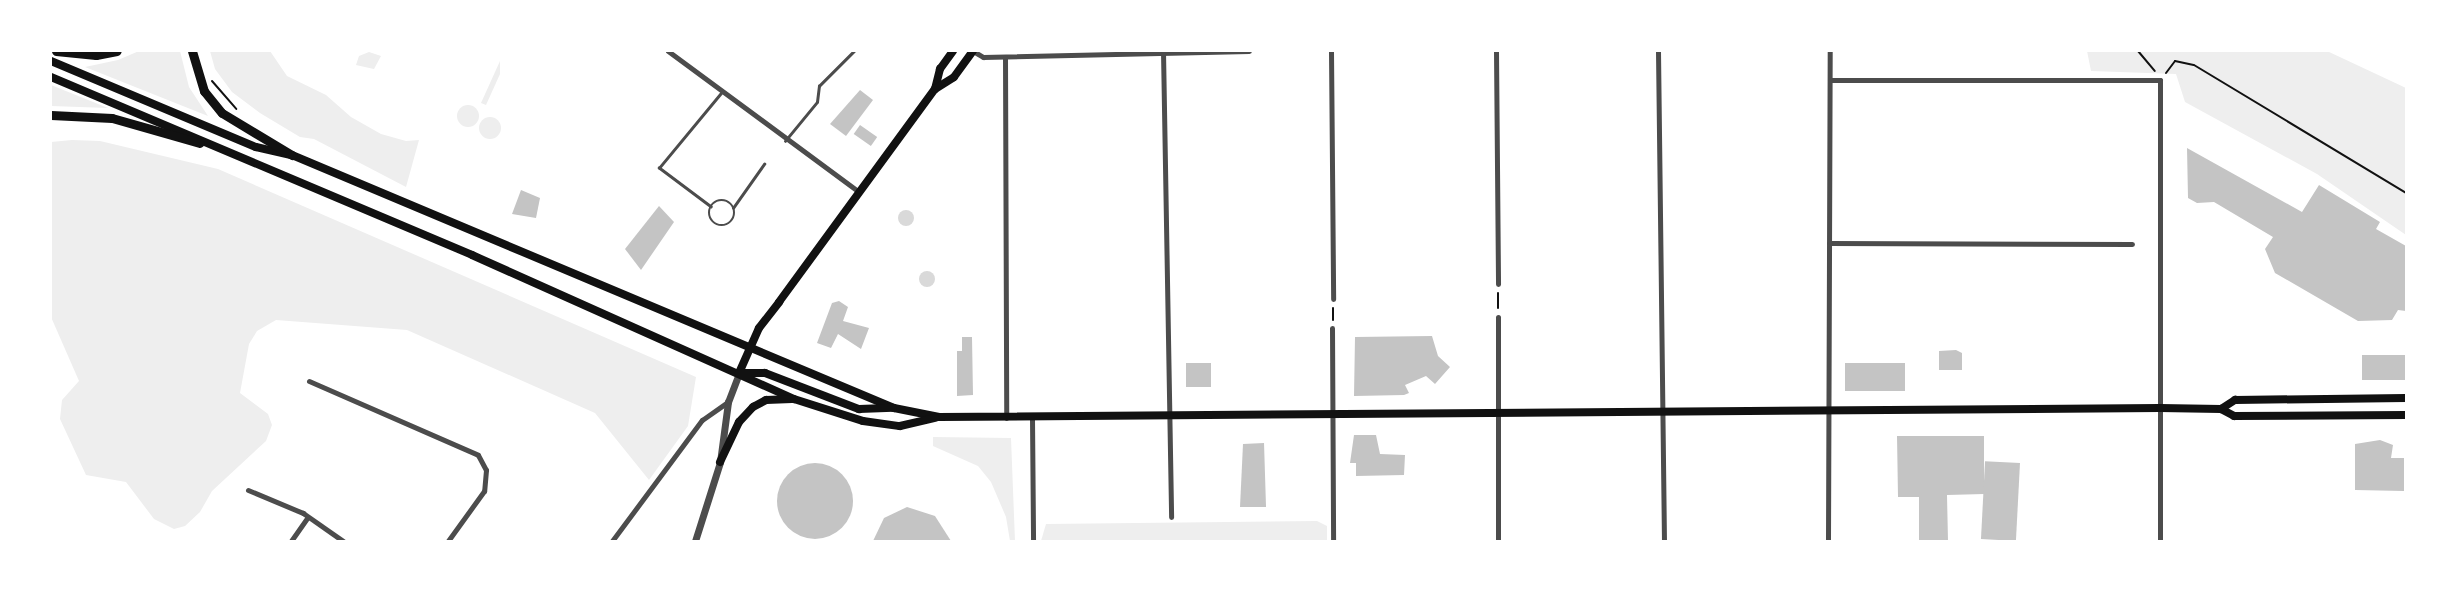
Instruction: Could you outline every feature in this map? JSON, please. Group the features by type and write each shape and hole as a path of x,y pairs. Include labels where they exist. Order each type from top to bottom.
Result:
{"highway":[{"path":"56,51 96,55 117,51"},
{"path":"192,51 204,91 222,113 292,155"},
{"path":"51,115 112,118 200,143"}],"main road":[{"path":"935,89 940,69 953,51"},
{"path":"739,373 761,327 859,192 935,89 954,77 973,51"},
{"path":"51,61 256,147 292,155 894,408 939,418"},
{"path":"51,77 145,114 200,143 472,255 794,399 837,415 900,426 939,418 1170,415 2160,408 2221,409 2234,416 2406,415"},
{"path":"739,373 765,373 859,409 894,408"},
{"path":"2221,409 2235,400 2406,398"},
{"path":"720,462 739,422 753,407 766,400 794,399"}],"street":[{"path":"668,51 723,90 785,141 859,192"},
{"path":"973,51 978,56 1005,57 1249,51"},
{"path":"1164,51 1171,517"},
{"path":"1331,51 1333,299"},
{"path":"1496,51 1497,285"},
{"path":"1658,51 1664,541"},
{"path":"1828,541 1830,51"},
{"path":"1005,57 1006,418"},
{"path":"1830,80 2160,80 2160,541"},
{"path":"1829,243 2132,244"},
{"path":"1498,317 1498,541"},
{"path":"1332,328 1333,541"},
{"path":"695,541 720,462 729,402 739,373"},
{"path":"309,381 478,455 486,470 484,491 449,541"},
{"path":"612,541 702,420 729,402"},
{"path":"1032,418 1033,541"},
{"path":"248,490 308,517 343,541"},
{"path":"290,541 308,517"}],"lane":[{"path":"785,141 817,102 819,86 854,51"},
{"path":"711,207 659,168 723,90"},
{"path":"734,209 720,200 711,207 710,219 721,226 732,220 734,209 764,164"}],"path":[{"path":"2138,51 2160,80 2175,61 2194,65 2406,193"},
{"path":"211,79 238,111"},
{"path":"1497,285 1498,317"},
{"path":"1332,328 1333,299"}],"shaded area":[{"path":"139,51 180,51 189,87 208,116 85,67 118,60"},
{"path":"210,51 270,51 287,76 326,95 351,117 381,134 406,141 419,140 406,187 314,139 300,137 260,113 232,92 215,69"},
{"path":"2087,51 2327,51 2406,88 2406,235 2317,174 2185,102 2176,74 2091,71"},
{"path":"369,52 381,56 374,69 356,65 359,56"},
{"path":"500,61 500,74 486,105 481,103"},
{"path":"51,85 108,108 51,106"},
{"path":"468,105 476,108 479,116 476,124 468,127 460,124 457,116 460,108"},
{"path":"490,117 498,120 501,128 498,136 490,139 482,136 479,128 482,120"},
{"path":"100,141 218,169 696,377 688,426 649,480 595,413 407,330 276,320 257,331 249,344 240,393 268,414 272,425 266,441 212,491 200,512 185,526 174,529 154,519 126,482 86,475 60,419 62,400 79,381 51,317 51,142"},
{"path":"906,210 912,212 912,224 906,226 900,224 898,218 900,212"},
{"path":"927,271 933,273 933,285 927,287 921,285 919,279 921,273"},
{"path":"933,437 1011,438 1015,541 1010,541 1006,517 991,482 978,466 933,446"},
{"path":"1317,521 1327,526 1327,541 1041,541 1046,524"}],"building":[{"path":"860,90 873,100 846,136 830,124"},
{"path":"860,125 877,137 871,146 854,134"},
{"path":"2187,148 2302,212 2319,185 2380,222 2376,229 2406,246 2406,311 2398,310 2392,320 2358,321 2275,273 2265,249 2273,237 2214,202 2197,203 2188,198"},
{"path":"521,190 540,198 536,218 512,214"},
{"path":"659,206 674,222 641,270 625,249"},
{"path":"839,301 848,307 843,321 869,328 861,349 838,334 831,348 817,343 832,303"},
{"path":"1432,336 1438,356 1450,367 1435,384 1426,376 1405,385 1409,393 1404,395 1354,396 1355,337"},
{"path":"962,337 972,337 973,395 957,396 957,351 962,351"},
{"path":"1956,350 1962,353 1962,370 1939,370 1939,351"},
{"path":"2362,355 2406,355 2406,380 2362,380"},
{"path":"1186,363 1211,363 1211,387 1186,387"},
{"path":"1845,363 1905,363 1905,391 1845,391"},
{"path":"1354,435 1376,435 1380,454 1405,455 1404,475 1356,476 1356,463 1350,463"},
{"path":"1897,436 1984,436 1984,494 1947,495 1948,541 1919,541 1919,497 1898,497"},
{"path":"2380,440 2393,445 2391,458 2404,458 2404,491 2355,490 2355,444"},
{"path":"1264,443 1266,507 1240,507 1243,444"},
{"path":"1985,461 2020,463 2016,541 1981,539"},
{"path":"815,463 830,466 842,474 850,486 853,501 850,516 842,528 830,536 815,539 800,536 788,528 780,516 777,501 780,486 788,474 800,466"},
{"path":"907,507 935,516 951,541 873,541 884,518"}]}
